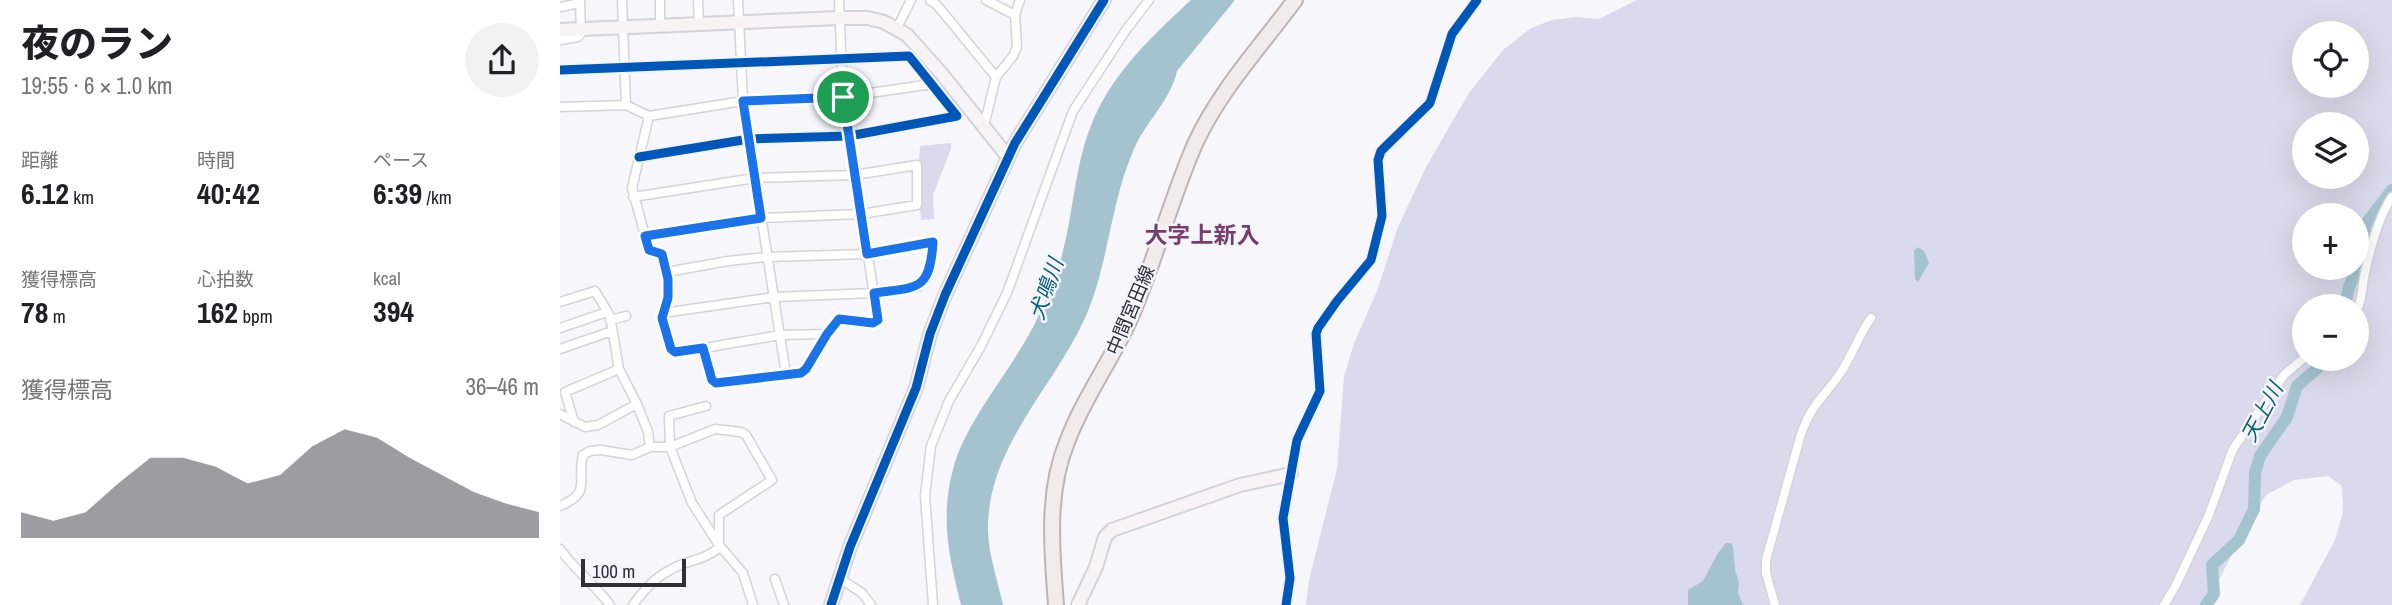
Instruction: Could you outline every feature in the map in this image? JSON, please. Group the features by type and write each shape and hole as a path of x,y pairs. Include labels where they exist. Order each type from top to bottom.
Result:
{"main road":[{"name":"中間宮田線","path":"1056,605 1051,550 1053,498 1066,443 1130,318 1196,143 1222,98 1295,0"}],"street":[{"path":"622,0 626,105"},
{"path":"660,0 660,26"},
{"path":"698,0 699,24"},
{"path":"738,0 743,101 786,374"},
{"path":"703,348 712,380 716,383 801,373 839,319 863,323 878,320 843,97 839,0"},
{"path":"897,28 911,0"},
{"path":"930,0 996,77"},
{"path":"986,0 1015,15"},
{"path":"984,126 996,77 1017,47 1015,15 1020,0"},
{"path":"831,605 839,578 916,388 940,308 1008,157 1104,0"},
{"path":"933,605 925,496 931,446 949,401 981,346 1007,293 1073,111 1112,50 1149,0"},
{"path":"1286,605 1290,578 1283,519 1297,440 1320,391 1316,334 1337,300 1371,260 1382,216 1378,160 1381,151 1430,103 1452,34 1477,0"},
{"path":"560,7 580,1 581,29 578,37 560,40"},
{"path":"560,30 868,18 897,28 907,35 1008,157"},
{"path":"560,70 909,56 957,116 849,136 749,139 639,158"},
{"path":"560,107 626,105 649,116 743,101 843,97 932,84"},
{"path":"649,116 632,188 649,250 662,254 667,272 668,298 662,318 671,349 675,352 780,335 827,334"},
{"path":"633,198 755,178 855,175 918,165 916,205 861,214 761,218 645,236"},
{"path":"2361,294 2383,212 2392,197"},
{"path":"663,313 774,297 874,293 918,287 927,278 932,262 933,242 867,254 767,257 667,272"},
{"path":"560,302 595,291 609,316 619,369 637,404 648,432 650,447"},
{"path":"560,328 609,316 626,316"},
{"path":"1776,605 1766,573 1766,560 1801,434 1808,414 1840,374 1871,318"},
{"path":"560,349 612,331"},
{"path":"575,422 565,392 619,369"},
{"path":"2164,605 2208,517 2233,449 2276,386 2292,370"},
{"path":"560,414 585,427 598,425 637,404"},
{"path":"706,406 669,416 670,447 692,503 720,546 744,573 753,605"},
{"path":"561,504 579,496 582,488 580,465 583,455 590,451 632,455 650,447 670,447 715,429 746,435 772,480 719,515 720,546 708,557 671,569 654,580 634,605"},
{"path":"1078,605 1096,567 1105,537 1112,530 1240,485 1290,474"},
{"path":"560,549 573,568 596,586 610,605"},
{"path":"839,578 862,593 870,605"},
{"path":"775,579 784,605"}],"shaded area":[{"path":"1191,0 1235,0 1177,71 1170,91 1139,139 1126,170 1099,276 1085,318 1009,446 998,473 990,502 988,532 1003,605 961,605 950,554 947,521 949,487 960,450 980,411 1028,336 1053,283 1064,246 1085,144 1098,109 1133,58"},
{"path":"1637,0 2392,0 2392,605 2300,605 2335,540 2343,512 2342,486 2328,476 2294,480 2266,495 2206,605 1306,605 1309,580 1337,469 1344,376 1398,227 1426,167 1469,93 1503,50 1531,28 1552,20 1576,17 1599,19"},
{"path":"951,143 933,195 934,219 921,220 918,178 920,146"},
{"path":"1917,247 1924,251 1929,263 1918,282 1915,279 1914,251"},
{"path":"1726,543 1731,543 1733,547 1739,582 1738,593 1743,605 1688,605 1688,590 1703,581"}],"waterway":[{"name":"天上川","path":"2347,294 2360,263 2365,225 2392,190"},
{"name":"天上川","path":"2206,605 2214,594 2212,565 2239,540 2254,509 2255,473 2260,456 2287,417 2297,386 2314,371"}],"cycle path":[{"path":"831,605 850,547 916,388 930,334 945,295 1015,143 1104,0"},
{"path":"1286,605 1290,578 1283,518 1297,440 1320,391 1316,334 1337,301 1371,260 1382,216 1378,160 1381,151 1430,103 1452,34 1477,0"},
{"path":"560,70 909,56 957,116 849,136 749,139 639,157"}],"district":[{"name":"大字上新入","path":"1202,234"}],"route":[{"path":"843,97 867,254 933,242 932,262 927,278 918,287 874,293 878,320 873,323 839,319 801,373 716,383 707,368 703,348 675,352 671,349 662,318 668,298 667,272 662,254 649,250 645,236 761,218 743,101 843,97"}],"water label":[{"name":"犬鳴川","path":"1046,289"}]}
